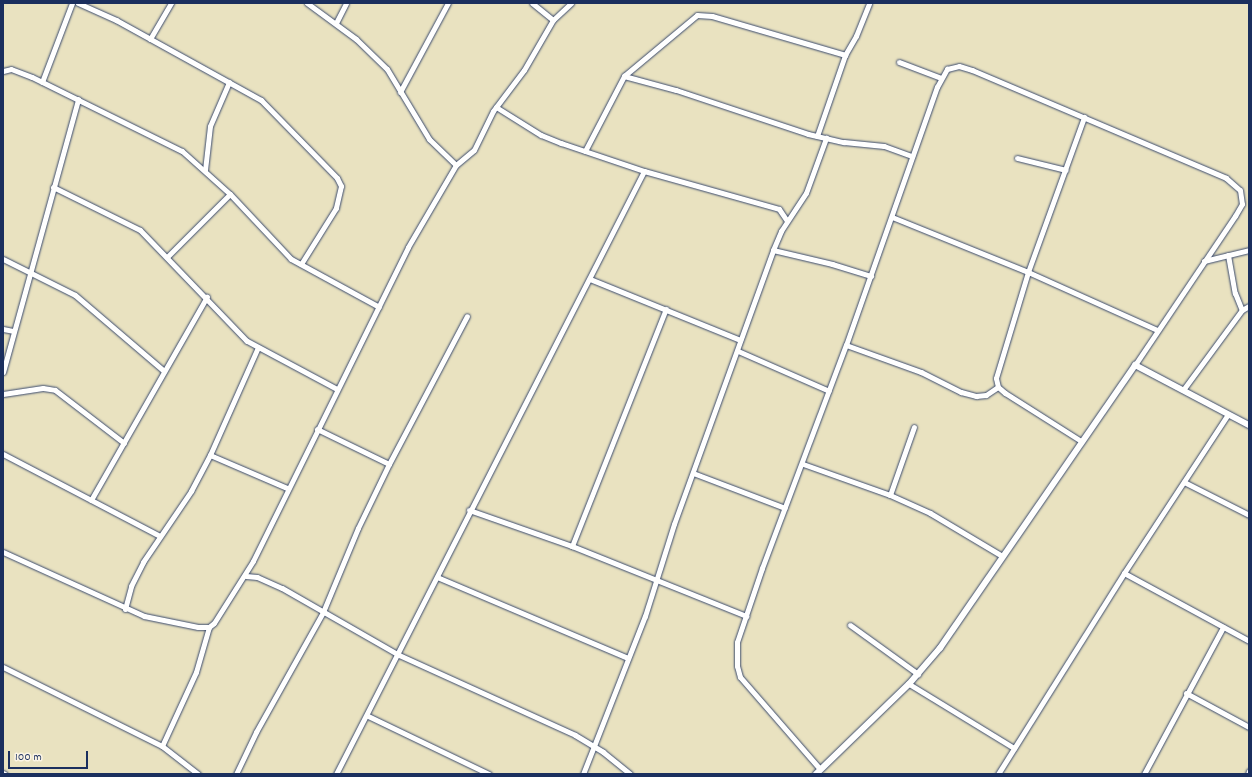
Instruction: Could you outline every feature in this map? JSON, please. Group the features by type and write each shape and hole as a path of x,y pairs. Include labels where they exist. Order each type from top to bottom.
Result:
{"street":[{"path":"42,82 72,3"},
{"path":"78,3 150,39 270,107 337,178 341,186 336,208 301,264"},
{"path":"150,39 171,3"},
{"path":"308,3 336,23 387,69 429,139 456,165"},
{"path":"336,23 346,3"},
{"path":"400,92 448,3"},
{"path":"532,3 554,20"},
{"path":"162,746 196,672 209,627 220,616 246,576 287,488 408,247 456,165 474,150 496,107 524,70 554,20 571,3"},
{"path":"817,136 845,55 856,36 869,3"},
{"path":"585,151 624,76 697,15 712,16 845,55"},
{"path":"899,62 941,78"},
{"path":"959,66 1084,117 1234,183 1242,194 1242,204 1135,365 1081,441 940,648 909,684 818,772 740,677 736,666 737,642 785,508 803,464 941,78 948,69 959,66"},
{"path":"3,71 11,69 42,82 182,151 230,194 281,251 301,264 379,307"},
{"path":"624,76 676,90 817,136 884,146 912,156"},
{"path":"205,170 210,126 228,82"},
{"path":"3,372 13,331 78,99"},
{"path":"496,107 541,135 644,172 779,209 787,221"},
{"path":"998,387 997,369 1028,272 1084,117"},
{"path":"583,774 596,747 658,580 674,524 738,351 740,340 773,250 787,221 806,193 826,138"},
{"path":"1017,158 1066,170"},
{"path":"336,774 368,716 469,510 590,279 644,172"},
{"path":"53,187 140,230 239,332 258,347 337,389"},
{"path":"167,257 230,194"},
{"path":"892,217 1028,272 1157,330"},
{"path":"773,250 832,264 871,276"},
{"path":"1204,261 1249,250"},
{"path":"1228,255 1235,293 1242,310"},
{"path":"3,259 75,295 164,371"},
{"path":"590,279 740,340"},
{"path":"91,500 207,298"},
{"path":"1183,390 1242,310 1249,306"},
{"path":"572,546 666,309"},
{"path":"236,774 256,732 323,612 389,464 467,316"},
{"path":"3,329 13,331"},
{"path":"846,345 921,372 961,392 976,396 986,395 998,387"},
{"path":"125,609 131,586 160,536 191,491 210,455 258,347"},
{"path":"738,351 829,391"},
{"path":"1135,365 1249,425"},
{"path":"998,387 1081,441"},
{"path":"3,394 43,388 55,390 124,443"},
{"path":"998,774 1124,573 1228,414"},
{"path":"890,495 914,427"},
{"path":"317,429 389,464"},
{"path":"3,454 160,536"},
{"path":"210,455 287,488"},
{"path":"803,464 890,495 948,522 1002,556"},
{"path":"693,473 785,508"},
{"path":"1184,482 1249,515"},
{"path":"469,510 572,546 746,616"},
{"path":"3,552 125,609 173,624 209,627"},
{"path":"1124,573 1249,641"},
{"path":"246,576 257,577 282,588 398,655 535,716 596,747 630,774"},
{"path":"437,577 628,658"},
{"path":"850,625 918,674"},
{"path":"1144,774 1186,693 1223,627"},
{"path":"3,668 162,746 198,774"},
{"path":"909,684 1014,748"},
{"path":"1186,693 1249,727"},
{"path":"368,716 489,774"}]}
